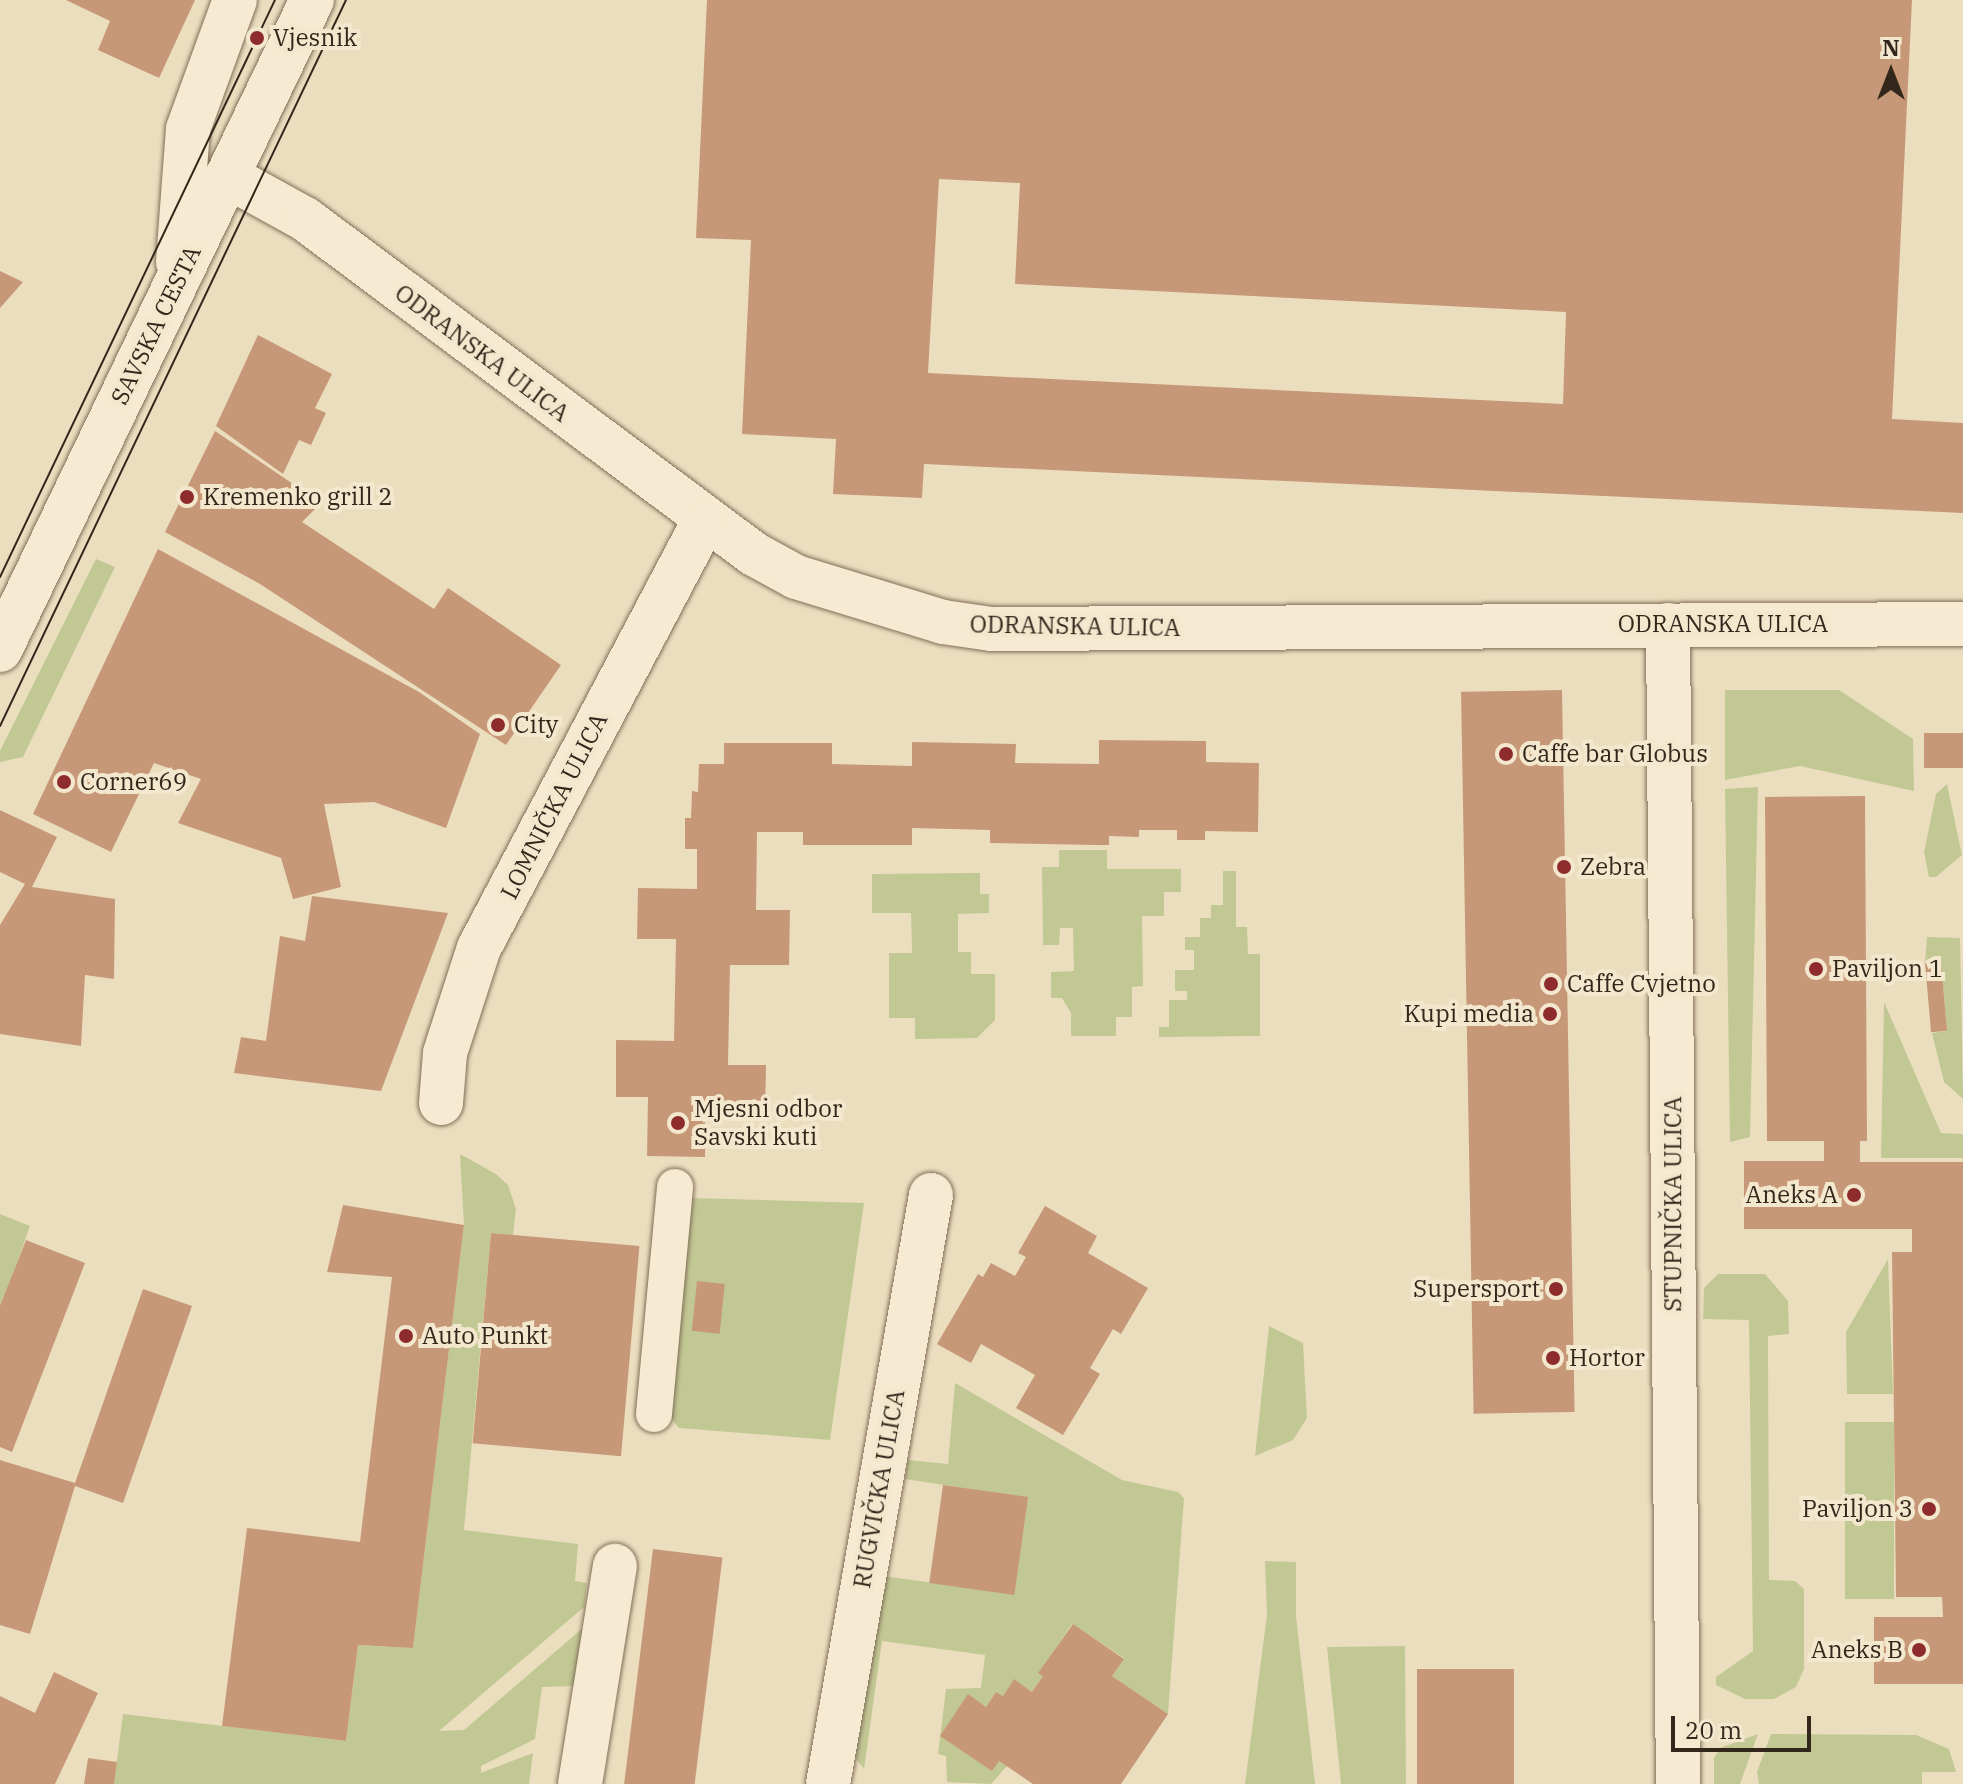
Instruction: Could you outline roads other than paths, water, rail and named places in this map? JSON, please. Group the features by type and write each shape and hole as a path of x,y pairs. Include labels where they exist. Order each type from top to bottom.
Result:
{"street":[{"path":"177,280 188,129 235,0"},
{"name":"SAVSKA CESTA","path":"0,650 312,0"},
{"name":"ODRANSKA ULICA","path":"227,176 305,219 704,521 796,577 877,604 991,629 1963,624"},
{"name":"LOMNIČKA ULICA","path":"441,1103 445,1053 479,948 704,521"},
{"name":"STUPNIČKA ULICA","path":"1668,625 1678,1784"},
{"path":"654,1414 675,1187"},
{"name":"RUGVIČKA ULICA","path":"828,1784 931,1195"},
{"path":"580,1784 615,1566"}],"tram line":[{"path":"0,577 275,0"},
{"path":"0,726 346,0"}],"place":[{"name":"Vjesnik","path":"257,38"},
{"name":"Kremenko grill 2","path":"187,497"},
{"name":"City","path":"498,725"},
{"name":"Caffe bar Globus","path":"1506,754"},
{"name":"Corner69","path":"64,782"},
{"name":"Zebra","path":"1564,867"},
{"name":"Paviljon 1","path":"1816,969"},
{"name":"Caffe Cvjetno","path":"1551,984"},
{"name":"Kupi media","path":"1550,1014"},
{"name":"Mjesni odbor Savski kuti","path":"678,1123"},
{"name":"Aneks A","path":"1854,1195"},
{"name":"Supersport","path":"1556,1289"},
{"name":"Auto Punkt","path":"406,1336"},
{"name":"Hortor","path":"1553,1358"},
{"name":"Paviljon 3","path":"1929,1509"},
{"name":"Aneks B","path":"1919,1650"}]}
